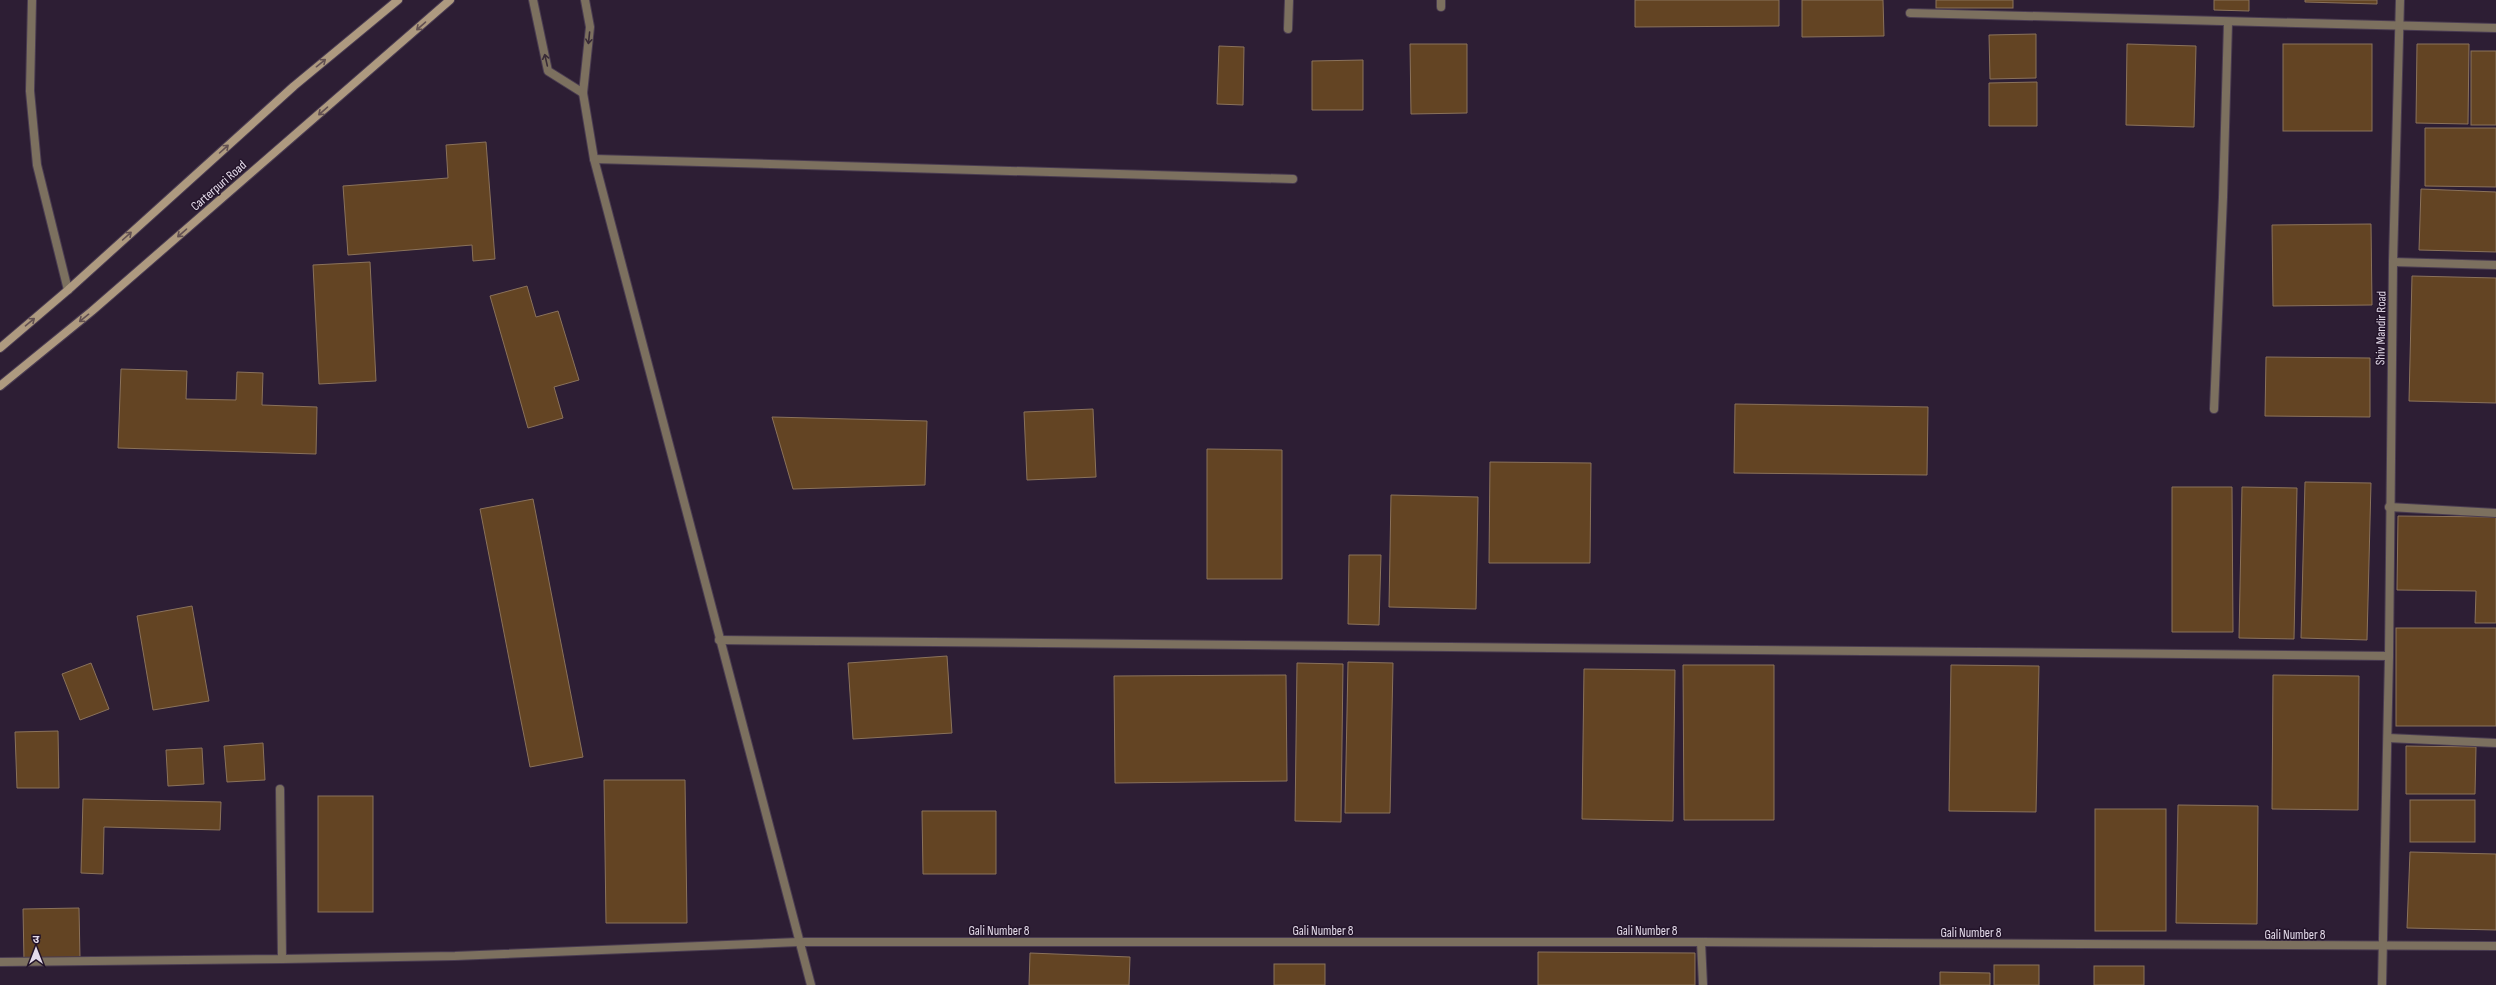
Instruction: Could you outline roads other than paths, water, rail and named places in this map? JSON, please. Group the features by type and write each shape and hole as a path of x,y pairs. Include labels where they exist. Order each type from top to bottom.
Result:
{"main road":[{"name":"Carterpuri Road","path":"0,348 68,290 294,86 398,0"},
{"name":"Carterpuri Road","path":"0,386 92,311 450,0"}],"street":[{"path":"32,0 30,91 37,165 68,290"},
{"path":"533,0 548,71 583,93"},
{"path":"585,0 590,27 583,93 594,159 719,640 811,985"},
{"path":"1288,29 1289,0"},
{"name":"Shiv Mandir Road","path":"2382,985 2390,656 2393,262 2400,0"},
{"path":"1910,13 2228,23 2496,28"},
{"path":"2214,409 2223,197 2228,23"},
{"path":"594,159 1293,179"},
{"path":"2393,262 2496,265"},
{"path":"2390,507 2496,513"},
{"path":"719,640 2390,656"},
{"path":"2388,738 2496,743"},
{"path":"280,789 282,959"},
{"name":"Gali Number 8","path":"0,962 455,956 799,942 1701,942 2384,947 2496,946"},
{"path":"1701,942 1703,985"}]}
